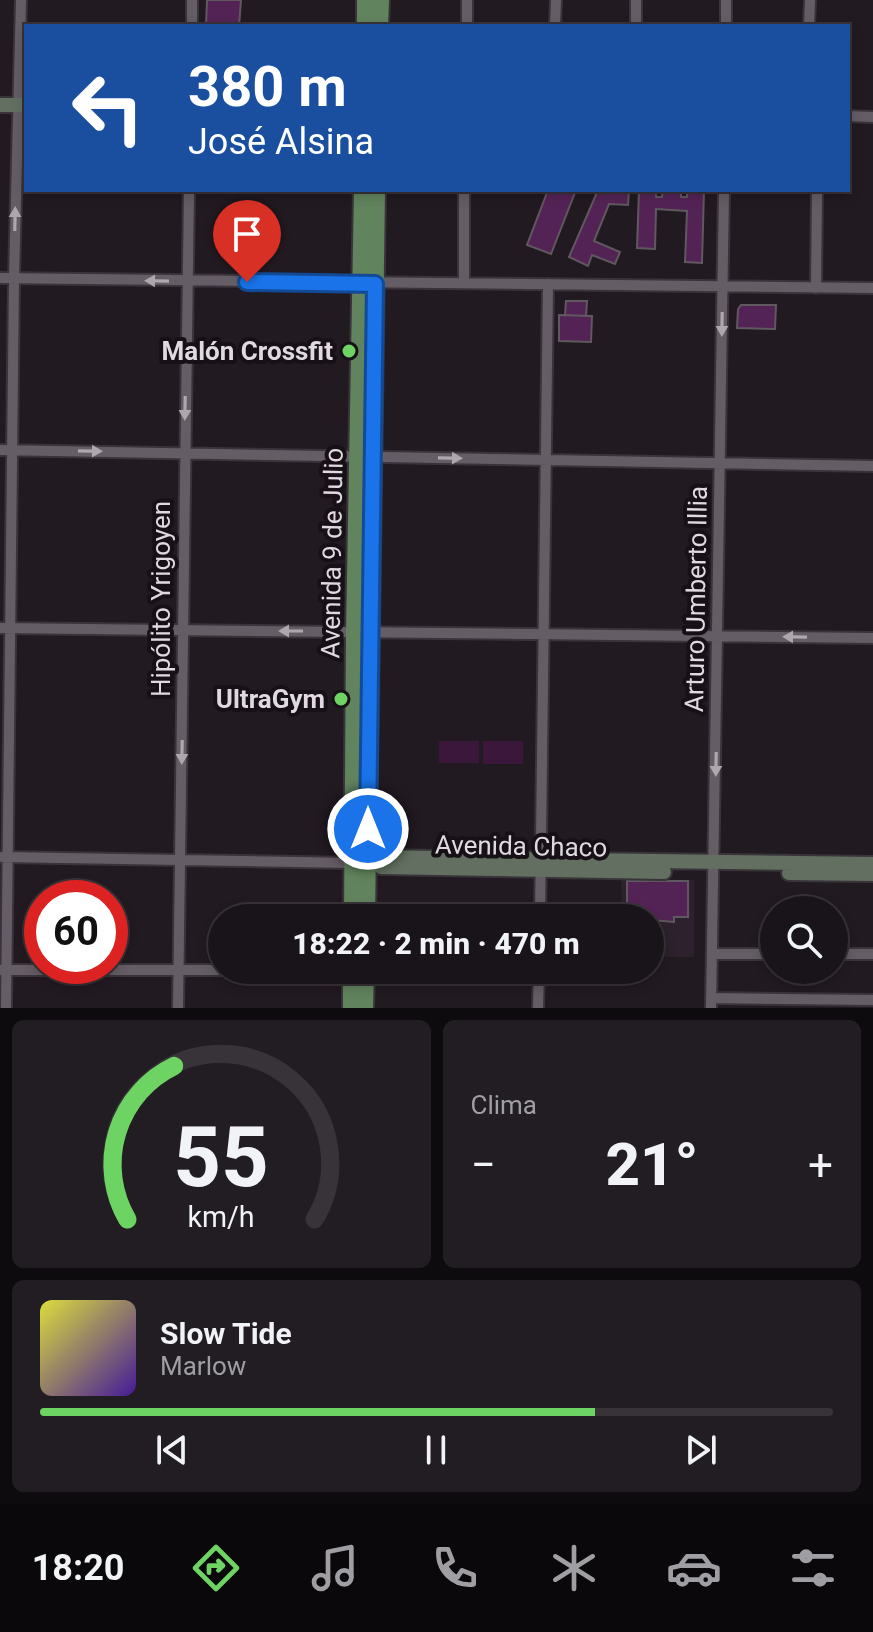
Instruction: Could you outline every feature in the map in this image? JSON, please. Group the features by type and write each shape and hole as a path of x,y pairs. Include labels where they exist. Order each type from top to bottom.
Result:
{"main road":[{"path":"365,0 365,24"},
{"path":"380,24 381,0"},
{"path":"0,105 22,105"},
{"name":"Avenida 9 de Julio","path":"362,192 368,284"},
{"name":"Avenida 9 de Julio","path":"366,904 361,632 368,284 377,192"},
{"name":"Avenida 9 de Julio","path":"355,904 363,862"},
{"name":"Avenida Chaco","path":"363,862 873,874"},
{"name":"Avenida Chaco","path":"713,868 873,864"},
{"path":"351,984 351,1008"},
{"path":"365,1008 366,984"}],"street":[{"path":"6,1008 3,857 6,450 22,105 21,0"},
{"path":"192,0 192,24"},
{"path":"467,0 467,24"},
{"path":"555,24 556,0"},
{"path":"636,0 636,24"},
{"path":"726,0 726,24"},
{"path":"809,24 810,0"},
{"path":"850,116 873,117"},
{"name":"Hipólito Yrigoyen","path":"178,1008 189,192"},
{"path":"464,192 464,283"},
{"name":"Arturo Umberto Illia","path":"711,1003 724,192"},
{"path":"816,288 817,192"},
{"path":"0,278 873,288"},
{"path":"540,904 548,284"},
{"path":"6,450 873,466"},
{"path":"4,628 873,638"},
{"path":"3,857 363,862"},
{"path":"712,954 760,954"},
{"path":"848,954 873,954"},
{"path":"4,970 208,970"},
{"path":"538,1008 539,984"},
{"path":"711,1003 873,1000"}],"shaded area":[{"path":"439,741 479,741 479,763 439,763"},
{"path":"483,741 523,741 523,764 483,764"},
{"path":"621,879 694,880 694,957 664,957 664,904 622,904"}],"building":[{"path":"207,0 241,0 239,24 206,24"},
{"path":"547,192 575,192 551,254 527,245"},
{"path":"597,192 629,192 628,205 609,204 594,241 620,252 615,264 592,255 588,266 569,257"},
{"path":"639,192 656,192 656,197 662,197 663,192 681,192 681,197 687,197 687,192 704,192 702,263 685,262 687,211 656,209 655,249 637,248"},
{"path":"566,301 587,301 586,316 565,315"},
{"path":"741,305 776,305 775,329 737,328"},
{"path":"559,315 592,316 591,342 559,341"},
{"path":"627,881 688,881 688,917 674,917 674,922 664,921 664,904 627,904"}],"place":[{"name":"Malón Crossfit","path":"349,351"},
{"name":"UltraGym","path":"341,699"}],"route":[{"path":"247,282 375,284 368,829"}]}
